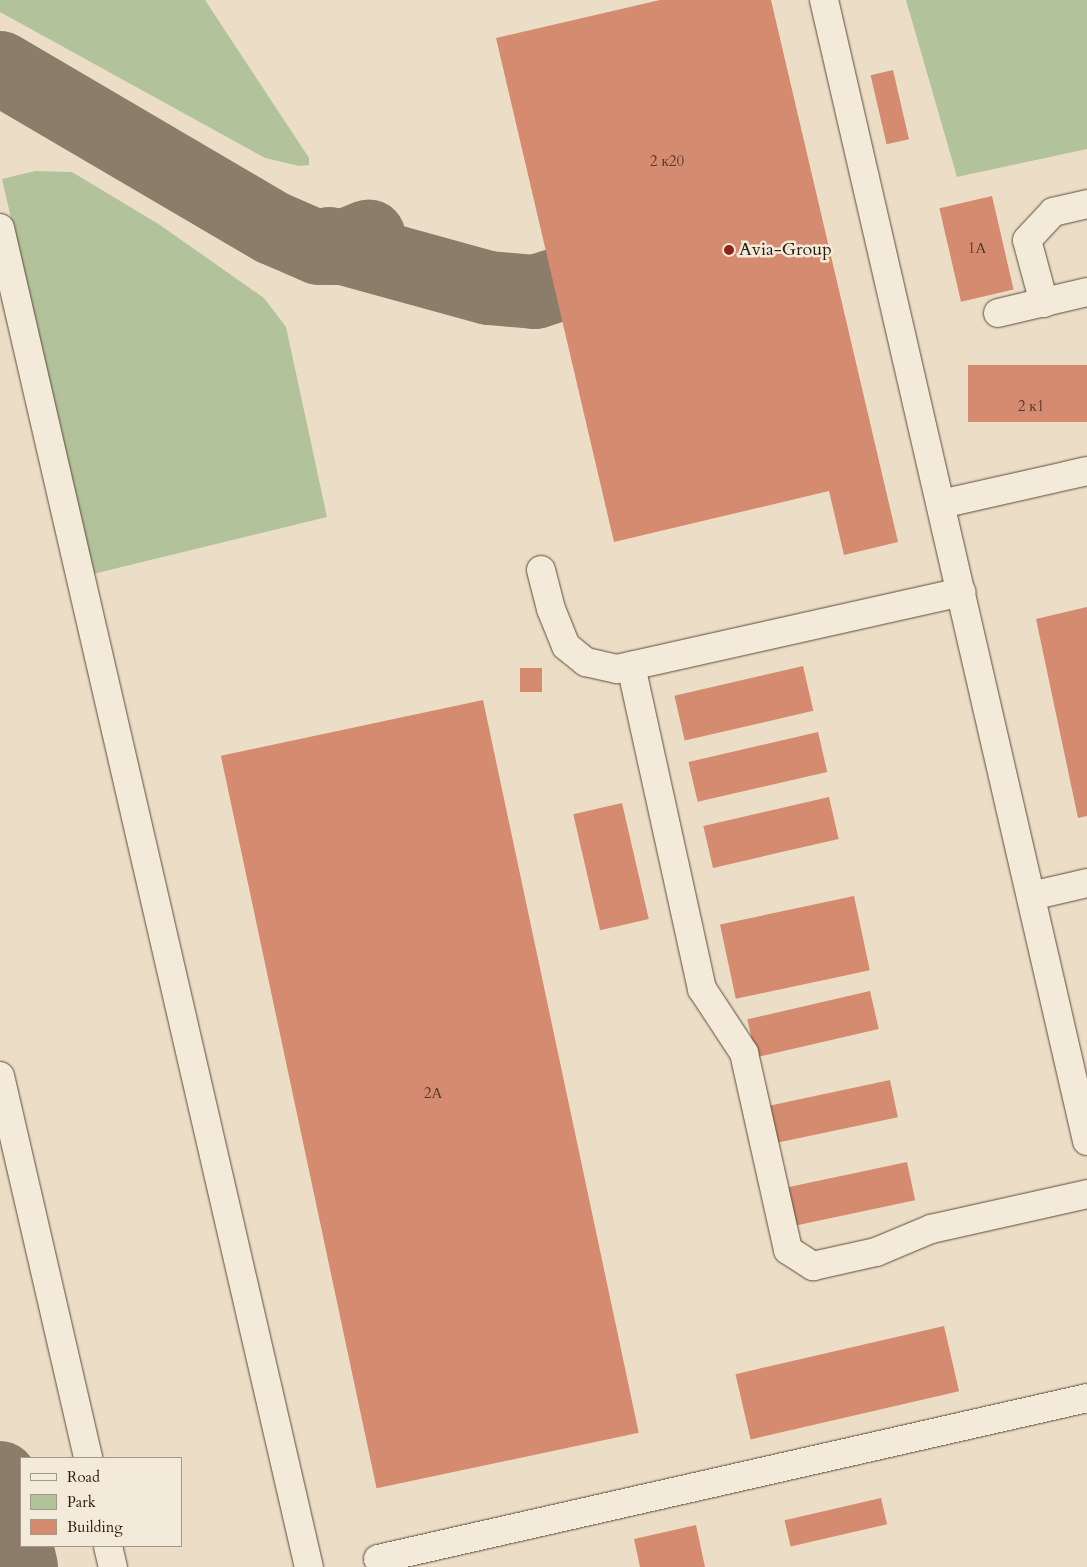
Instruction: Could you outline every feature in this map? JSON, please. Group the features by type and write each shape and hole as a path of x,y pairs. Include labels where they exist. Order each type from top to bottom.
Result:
{"lane":[{"path":"824,0 1031,896 1083,1108 1087,1141"},
{"path":"1044,303 1027,240 1053,212 1087,204"},
{"path":"0,228 308,1567"},
{"path":"998,314 1087,292"},
{"path":"941,504 1087,471"},
{"path":"541,570 551,609 566,646 586,662 617,669 961,592"},
{"path":"630,666 702,988 744,1053 788,1250 813,1266 876,1252 931,1229 1087,1194"},
{"path":"1031,896 1087,883"},
{"path":"0,1076 88,1457"},
{"path":"378,1559 1087,1398"},
{"path":"108,1547 113,1567"}],"green space":[{"path":"0,0 205,0 309,158 309,165 299,166 265,158 0,12"},
{"path":"906,0 1087,0 1087,149 957,177"},
{"path":"35,171 72,172 160,225 264,298 286,327 327,517 93,574 2,179"}],"building":[{"path":"660,0 771,0 898,542 844,555 829,491 614,542 496,38"},
{"path":"893,70 909,139 887,144 871,75"},
{"path":"992,196 1014,290 961,302 939,208"},
{"path":"968,365 1087,365 1087,422 968,422"},
{"path":"1087,607 1087,816 1078,818 1036,619"},
{"path":"803,666 813,711 685,741 674,696"},
{"path":"520,668 542,668 542,692 520,692"},
{"path":"483,700 639,1433 377,1488 221,756"},
{"path":"818,732 827,772 698,802 688,762"},
{"path":"829,797 839,839 713,868 703,826"},
{"path":"622,803 649,919 600,930 573,814"},
{"path":"854,896 870,970 736,999 720,924"},
{"path":"870,991 879,1029 756,1057 747,1019"},
{"path":"890,1080 898,1117 775,1143 767,1106"},
{"path":"907,1162 915,1200 796,1226 788,1187"},
{"path":"944,1326 959,1391 751,1439 735,1374"},
{"path":"881,1498 887,1524 791,1547 785,1520"},
{"path":"696,1525 705,1567 640,1567 634,1539"}],"taxiway":[{"path":"0,68 273,228 319,248 340,248 369,236"},
{"path":"329,244 489,288 535,292 554,286"},
{"path":"0,1478 21,1567"}],"place":[{"name":"Avia-Group","path":"729,250"}]}
